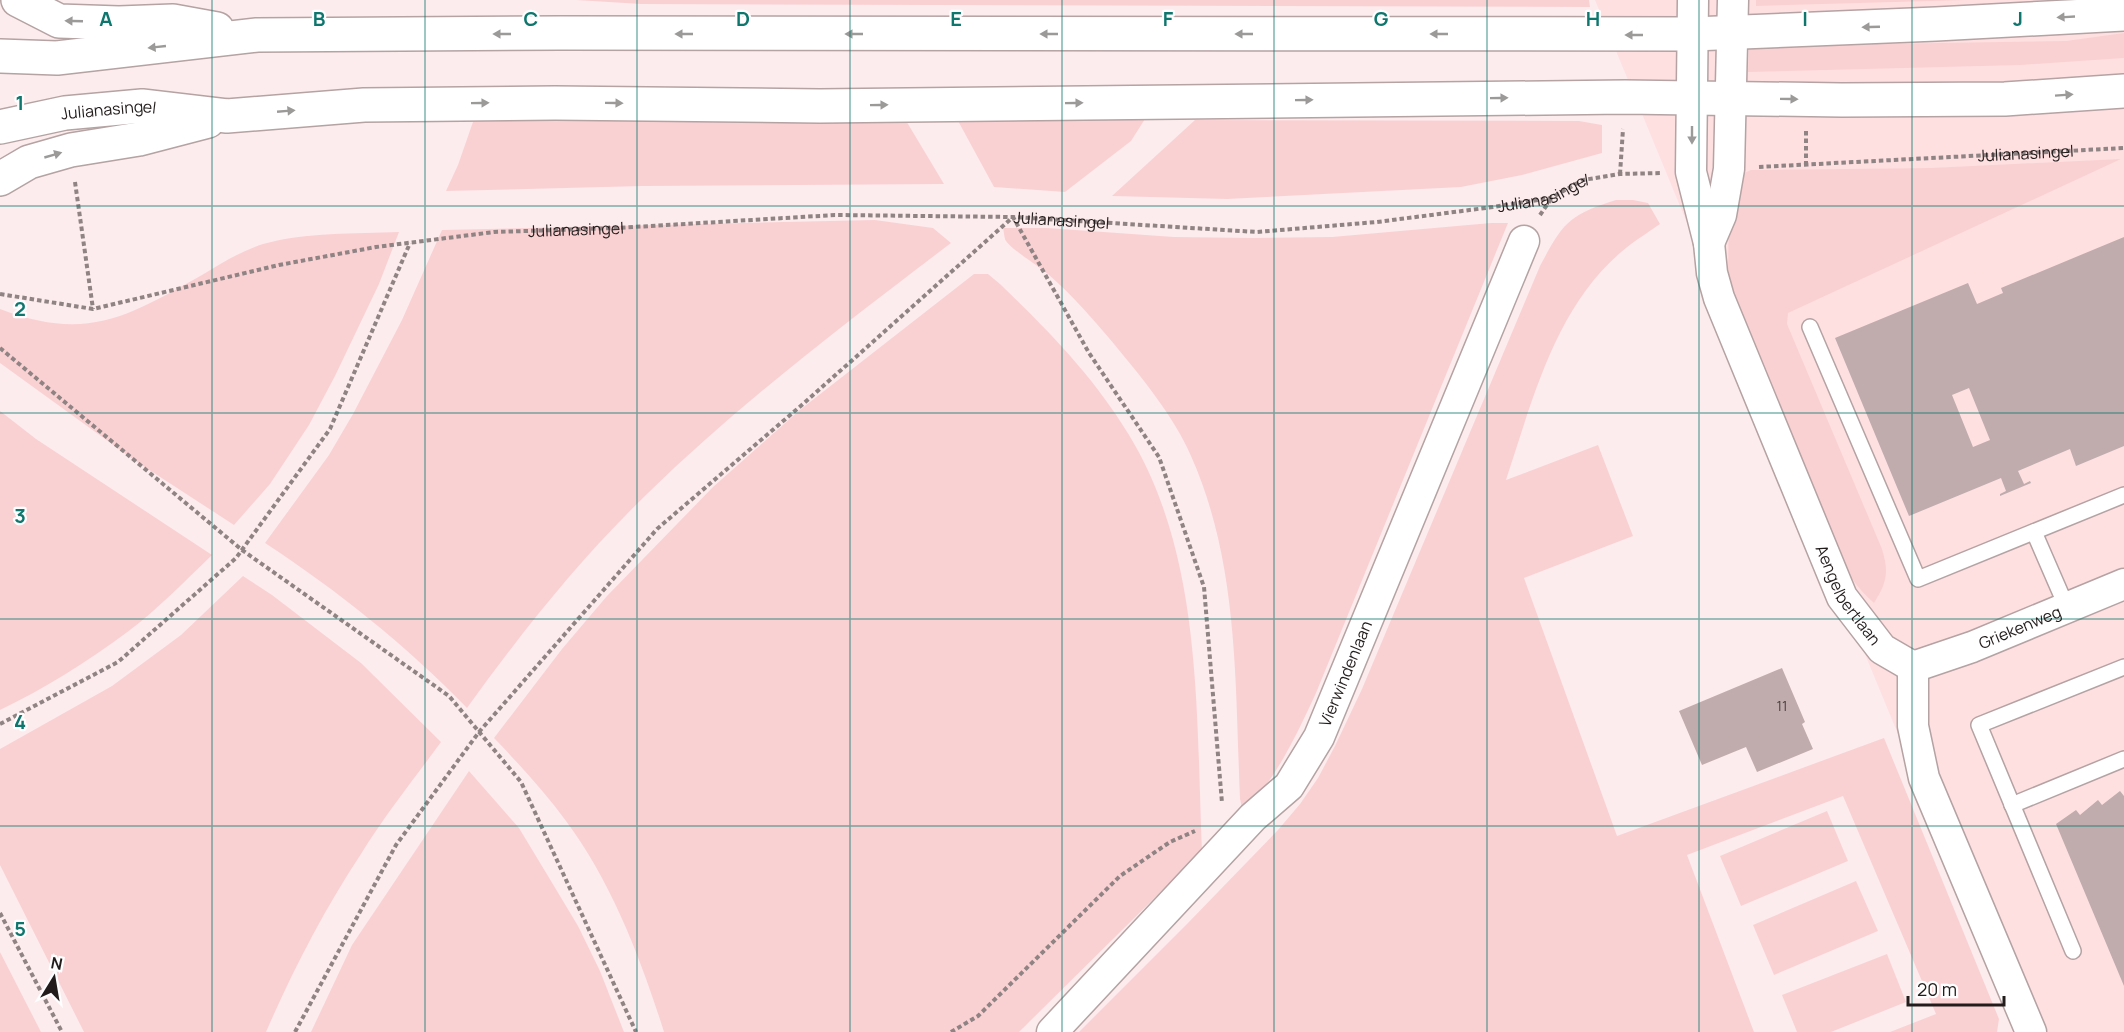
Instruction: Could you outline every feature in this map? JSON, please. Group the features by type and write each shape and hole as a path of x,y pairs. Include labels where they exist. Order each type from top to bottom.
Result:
{"main road":[{"path":"18,0 59,21 119,23 173,21 257,35"},
{"path":"0,56 57,58 257,35 1692,34 2124,14"},
{"name":"Julianasingel","path":"0,127 65,113 142,106 227,116 364,105 555,103 820,106 1692,97 1842,100 2005,99 2124,91"},
{"path":"0,179 28,162 71,150 139,139 227,116"}],"street":[{"name":"Aengelbertlaan","path":"1693,0 1691,172 1710,243 1712,273 1719,298 1842,597 1882,649 1913,667"},
{"name":"Aengelbertlaan","path":"1710,243 1721,214 1729,169 1733,0"},
{"name":"Vierwindenlaan","path":"1052,1032 1214,837 1253,817 1289,786 1319,737 1524,241"},
{"name":"Griekenweg","path":"1913,667 1972,647 2124,584"},
{"path":"1913,667 1913,726 1924,778 2031,1032"}],"lane":[{"path":"1810,327 1918,579 2124,495"},
{"path":"2034,532 2067,608"},
{"path":"2073,951 1979,725 2124,667"},
{"path":"2012,805 2124,759"}],"path":[{"name":"Julianasingel","path":"1729,169 1806,163 2124,148"},
{"name":"Julianasingel","path":"0,294 93,309 279,265 410,243 494,232 617,228 835,215 1013,217 1257,232 1377,222 1551,198 1583,180 1620,174 1691,172"},
{"path":"295,1032 396,845 479,732 657,529 803,404 1013,217 1089,353 1159,457 1204,586 1214,837 1170,842 1120,876 978,1016 951,1032"},
{"path":"0,724 118,662 236,558 330,429 410,243"},
{"path":"0,348 242,550 449,696 521,782 636,1032"},
{"path":"0,913 62,1032"}],"shaded area":[{"path":"576,0 1589,0 1590,7 641,4"},
{"path":"1595,0 2124,0 2124,1032 2021,1032"},
{"path":"1756,0 1967,0 1756,6"},
{"path":"2124,33 2124,58 2021,65 1748,72 1749,46 2066,41"},
{"path":"474,119 905,119 944,184 643,186 446,191"},
{"path":"957,119 1145,119 1131,141 1065,192 994,187"},
{"path":"1195,120 1579,121 1602,125 1602,153 1522,175 1461,187 1227,199 1112,196"},
{"path":"2121,159 1788,313 1787,324 1882,549 1886,564 1886,577 1874,603 1855,583 1840,559 1732,294 1728,268 1729,215 1738,176 1751,170 1931,168"},
{"path":"1616,200 1648,203 1660,224 1626,248 1602,271 1582,296 1564,325 1537,386 1506,480 1598,445 1633,536 1524,578 1617,836 1884,738 1999,1019 1997,1032 1890,1032 1936,1014 1843,796 1687,855 1754,1032 1079,1032 1278,830 1318,778 1362,689 1540,266 1561,230 1569,222 1587,211"},
{"path":"875,220 933,228 951,243 756,396 646,495 597,545 552,598 467,708 396,641 319,580 265,543 329,455 353,414 402,320 442,230"},
{"path":"1508,223 1316,693 1276,771 1243,812 1240,799 1232,624 1226,581 1207,497 1191,456 1166,412 1114,344 1058,283 1005,240 1003,228 1047,228 1174,237 1253,238 1332,237"},
{"path":"399,232 379,284 309,425 270,484 234,525 134,460 0,363 0,309 31,319 58,324 82,324 106,320 151,303 247,250 263,244 314,235"},
{"path":"974,274 988,274 1000,284 1069,355 1101,393 1129,435 1153,482 1171,532 1183,584 1191,637 1196,691 1202,851 1019,1032 664,1032 624,922 597,870 558,810 494,738 562,649 607,596 713,487 801,409"},
{"path":"0,411 36,439 212,555 126,633 65,674 0,710"},
{"path":"243,576 272,595 361,663 441,742 380,825 347,875 298,963 266,1032 84,1032 0,865 0,749 112,686 181,635"},
{"path":"469,771 519,828 578,926 600,971 624,1032 311,1032 352,945"},
{"path":"1827,811 1848,861 1741,906 1720,856"},
{"path":"1856,881 1878,931 1774,975 1753,925"},
{"path":"0,952 41,1032 0,1032"},
{"path":"1887,954 1906,1002 1831,1032 1797,1032 1782,995"}],"building":[{"path":"2124,237 2124,446 2076,466 2070,449 2018,471 2024,484 2030,481 2031,483 2000,496 2006,491 2001,478 1909,516 1835,338 1968,283 1977,304 2003,293 2001,288","holes":["1969,388 1990,440 1973,447 1952,395"]},
{"path":"1782,668 1805,722 1802,724 1813,749 1757,772 1746,747 1702,765 1679,711"},
{"path":"2120,791 2124,796 2124,986 2056,824 2076,810 2080,815 2098,800 2102,805"}]}
